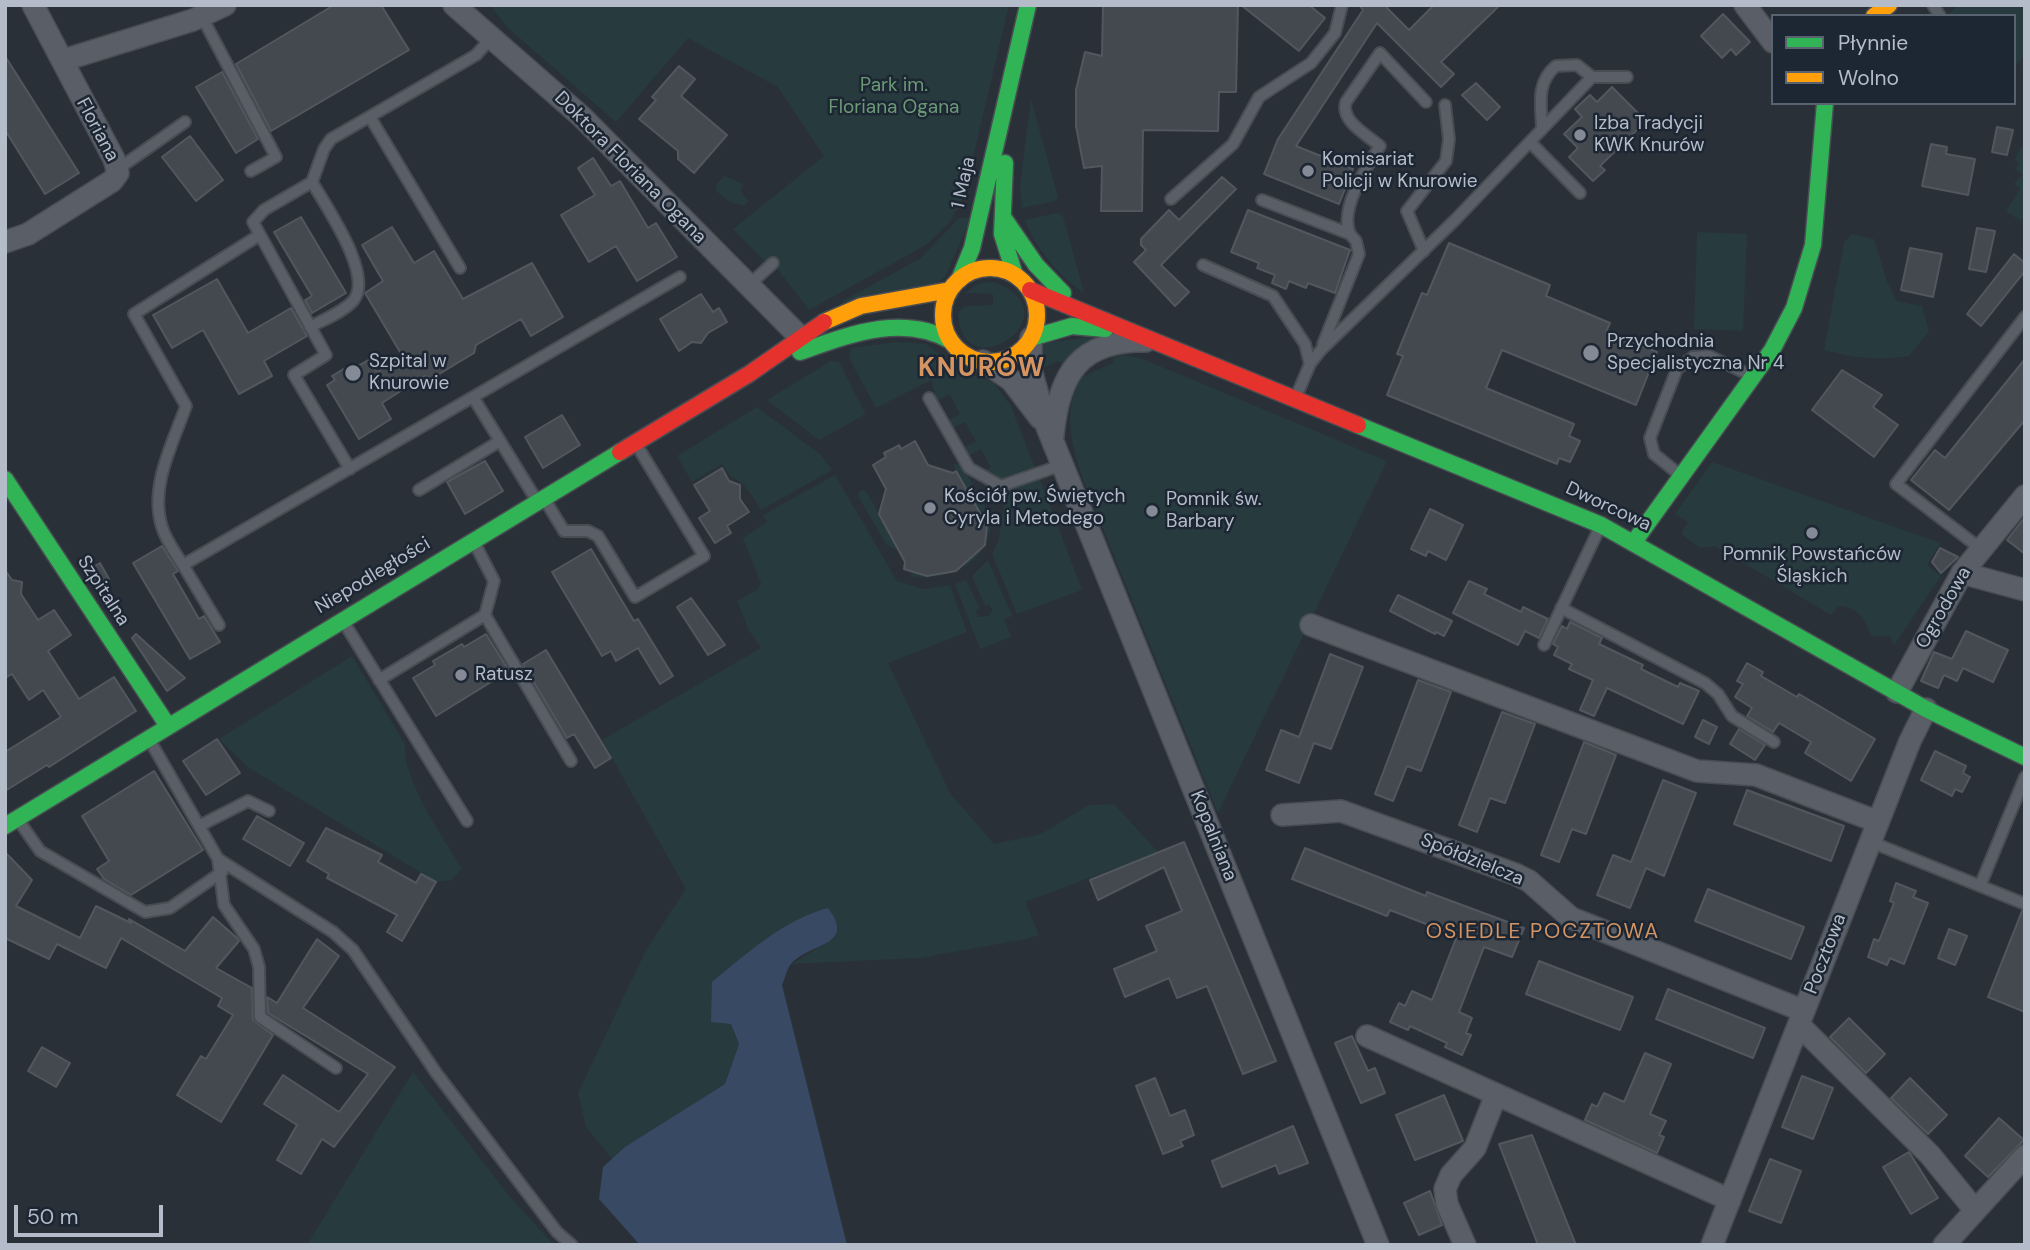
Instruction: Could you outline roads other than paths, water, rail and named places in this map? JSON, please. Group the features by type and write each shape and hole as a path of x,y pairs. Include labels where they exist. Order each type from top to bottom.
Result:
{"main road":[{"name":"1 Maja","path":"954,285 970,261 991,157 1009,93 1028,5"},
{"name":"1 Maja","path":"1009,93 1001,214 1004,257 1015,275"},
{"path":"1634,542 1785,329 1810,262 1816,227 1825,105"},
{"path":"1001,214 1048,279 1088,313"},
{"path":"985,268 1006,270 1015,275 1030,290 1037,315 1031,338 1010,357 983,360 965,354 951,341 943,315 954,285 985,268"},
{"name":"Niepodległości","path":"11,822 763,365 800,337 850,310 922,299 954,285"},
{"name":"Dworcowa","path":"1030,290 1601,525 1926,709 2025,757"},
{"name":"Dworcowa","path":"1031,338 1072,326 1105,329 1152,341"},
{"name":"Niepodległości","path":"763,365 872,331 926,329 942,333 951,341"},
{"name":"Szpitalna","path":"5,479 11,502 167,726"}],"street":[{"name":"Floriana","path":"5,242 28,234 108,184 116,177 118,169 64,60 33,5"},
{"path":"64,60 202,17 225,5"},
{"name":"Doktora Floriana Ogana","path":"454,5 582,117 800,337"},
{"path":"1745,5 1771,39"},
{"name":"Kopalniana","path":"1031,338 1031,370 1050,434 1378,1245"},
{"path":"1050,434 1059,396 1070,371 1085,355 1106,344 1152,341"},
{"name":"Kopalniana","path":"983,360 1011,380 1050,434"},
{"name":"Ogrodowa","path":"1897,692 1962,573 2025,496"},
{"path":"1962,573 2025,590"},
{"path":"1311,625 1697,771 1756,775 1878,822"},
{"name":"Pocztowa","path":"1712,1245 1878,822 1926,709"},
{"name":"Spółdzielcza","path":"1282,815 1341,811 1515,874 1529,881 1571,918 1801,1018 1930,1155 1974,1209"},
{"path":"1367,1036 1730,1200"},
{"path":"1465,1245 1447,1204 1446,1185 1475,1148 1496,1095"},
{"path":"1944,1245 2025,1156"}],"lane":[{"path":"1171,199 1233,145 1259,97 1311,63 1335,33 1342,5"},
{"path":"202,17 276,157 251,171"},
{"path":"350,469 294,375 326,355 258,236 253,222 257,215 312,182 324,149 331,139 476,55 492,37"},
{"path":"1321,350 1359,254 1346,224 1348,212 1380,146 1348,118 1344,110 1346,102 1380,53 1426,102"},
{"path":"1542,128 1541,93 1550,71 1556,65 1570,64 1592,77 1627,77"},
{"path":"1294,400 1310,364 1321,350 1424,251 1592,77"},
{"path":"1424,251 1407,211 1446,161 1449,139 1445,104"},
{"path":"370,117 460,268"},
{"path":"118,169 185,122"},
{"path":"1530,142 1580,192"},
{"path":"310,327 352,303 356,294 356,266 351,248 312,182"},
{"path":"1262,200 1350,234"},
{"path":"219,625 164,534 158,507 161,479 186,407 134,314 258,236"},
{"path":"748,286 773,263"},
{"path":"1203,265 1273,296 1305,344 1310,364"},
{"path":"183,565 680,277"},
{"path":"1981,550 1896,484 2025,317"},
{"path":"1681,475 1654,454 1650,438 1681,363 1693,357 1709,356 1752,377"},
{"path":"473,397 500,441 564,531 588,531 598,536 635,597 704,556 635,442"},
{"path":"929,398 970,468 1001,486 1062,465"},
{"path":"419,491 500,441"},
{"path":"1544,645 1601,525"},
{"path":"379,680 485,615 494,581 473,540"},
{"path":"1561,608 1705,683 1718,694 1738,721 1774,742"},
{"path":"485,615 571,761"},
{"path":"342,619 467,821"},
{"path":"148,737 218,859 222,872 224,905 257,958 260,1017 336,1068"},
{"path":"1980,886 2025,777"},
{"path":"199,826 240,803 256,803 269,811"},
{"path":"11,822 40,851 134,908 163,911 198,891 222,872"},
{"path":"1871,842 2025,904"},
{"path":"218,859 333,932 353,950 437,1074 557,1232 572,1245"}],"water":[{"path":"828,908 836,921 837,930 834,937 791,964 782,985 847,1245 640,1245 599,1199 603,1167 625,1147 725,1084 739,1044 731,1024 711,1022 712,982 781,929"}],"place":[{"name":"Izba Tradycji KWK Knurów","path":"1580,135"},
{"name":"Komisariat Policji w Knurowie","path":"1308,171"},
{"name":"Przychodnia Specjalistyczna Nr 4","path":"1591,353"},
{"name":"Szpital w Knurowie","path":"353,373"},
{"name":"Kościół pw. Świętych Cyryla i Metodego","path":"930,508"},
{"name":"Pomnik św. Barbary","path":"1152,511"},
{"name":"Pomnik Powstańców Śląskich","path":"1812,533"},
{"name":"Ratusz","path":"461,675"}],"district":[{"name":"KNURÓW","path":"982,369"},
{"name":"OSIEDLE POCZTOWA","path":"1543,932"}],"park label":[{"name":"Park im. Floriana Ogana","path":"894,97"}]}
